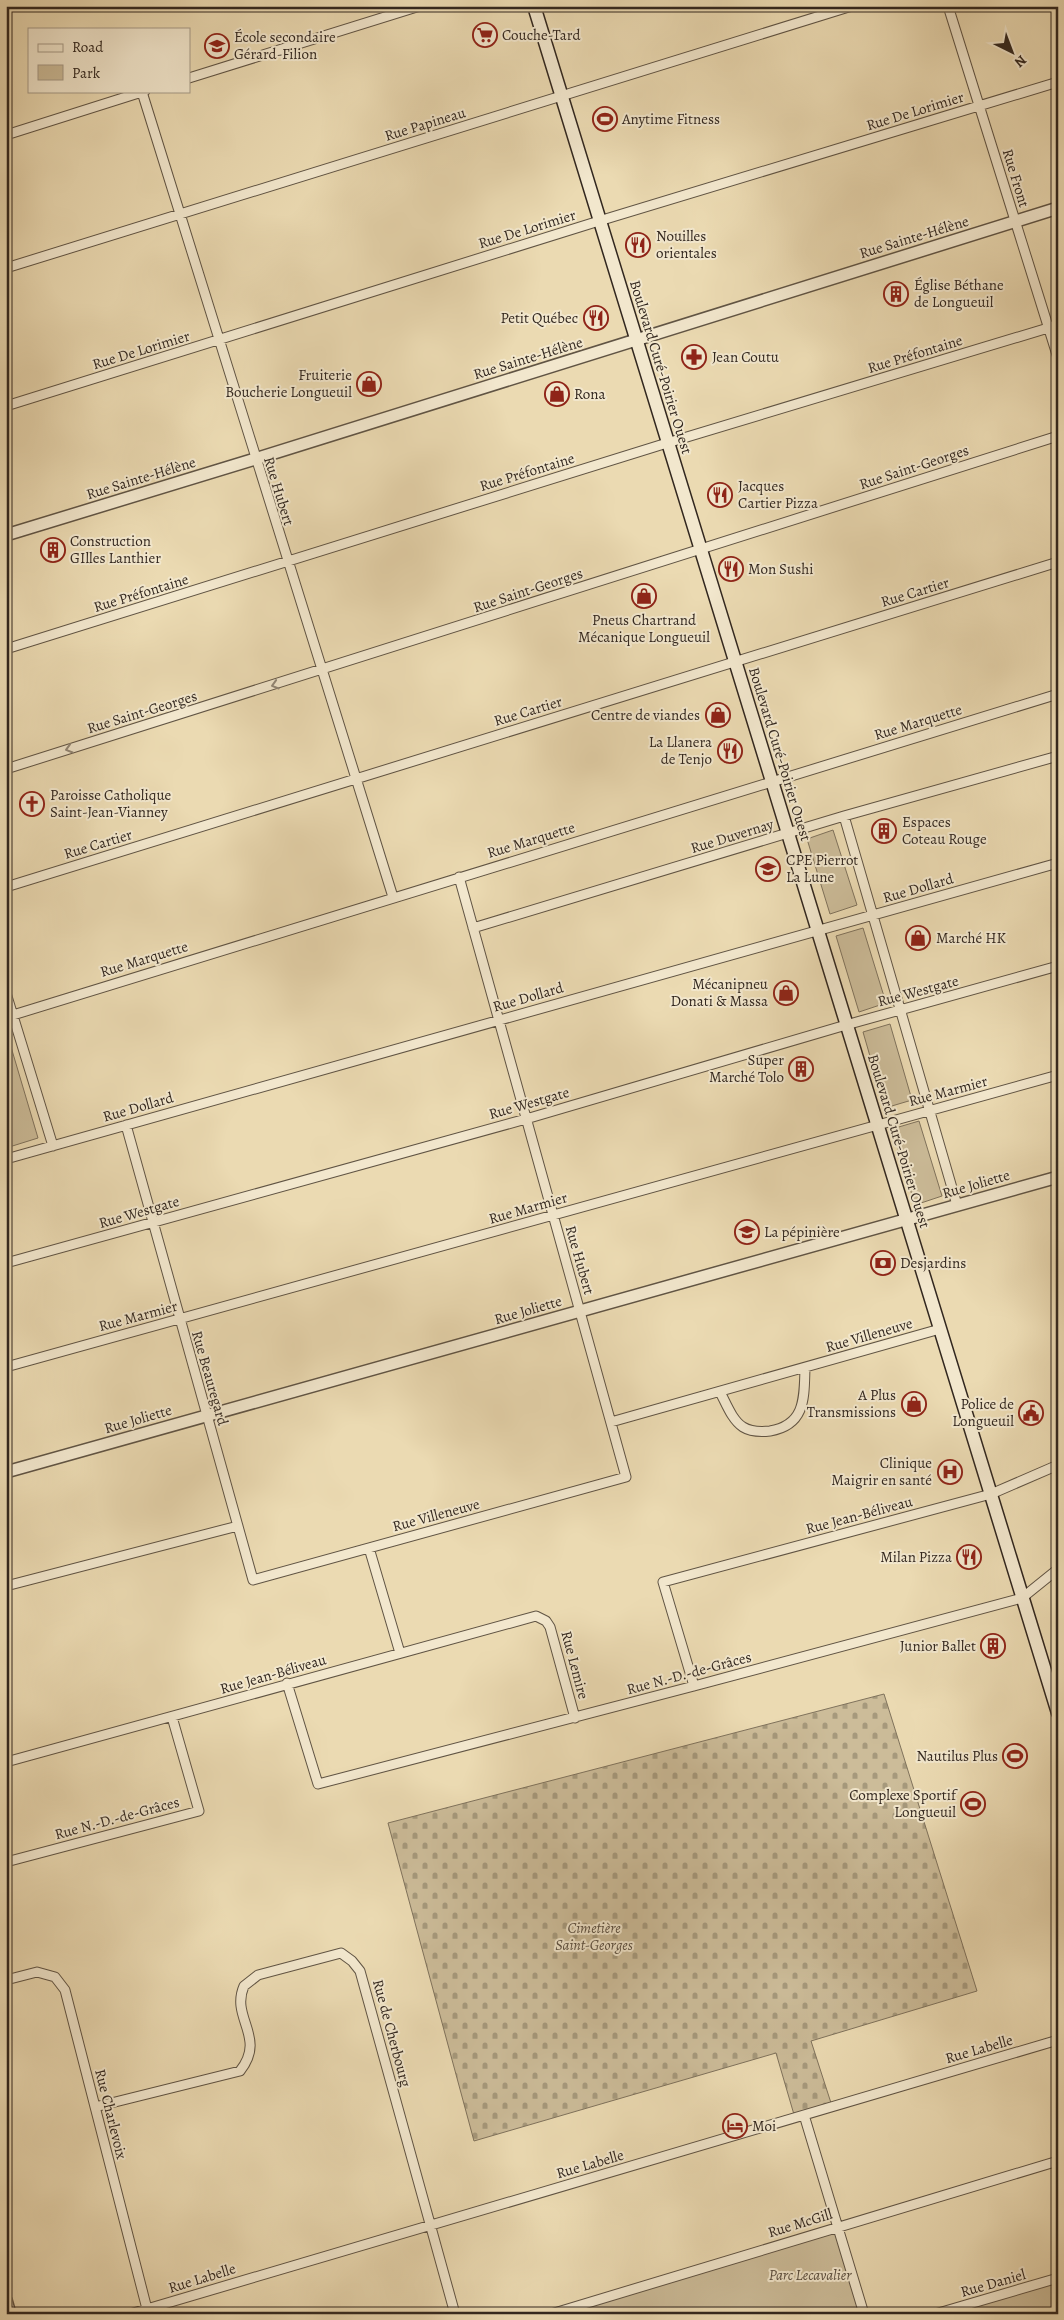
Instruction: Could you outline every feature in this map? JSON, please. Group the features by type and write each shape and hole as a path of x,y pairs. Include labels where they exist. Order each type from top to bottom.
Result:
{"main road":[{"name":"Boulevard Curé-Poirier Ouest","path":"534,6 560,96 1057,1709"}],"street":[{"path":"190,78 420,6"},
{"name":"Rue Papineau","path":"6,268 852,6"},
{"name":"Rue Front","path":"948,6 1058,358"},
{"name":"Rue De Lorimier","path":"6,406 599,221 1058,82"},
{"path":"6,134 144,92"},
{"name":"Rue Hubert","path":"144,92 221,339 255,459 393,897"},
{"name":"Rue Sainte-Hélène","path":"6,535 1058,208"},
{"name":"Rue Préfontaine","path":"6,649 667,443 1058,325"},
{"name":"Rue Saint-Georges","path":"6,769 1058,436"},
{"name":"Rue Cartier","path":"6,887 1058,562"},
{"name":"Rue Marquette","path":"13,1015 1058,694"},
{"name":"Rue Duvernay","path":"473,928 844,816 1058,756"},
{"path":"844,816 957,1205"},
{"name":"Rue Dollard","path":"6,1159 1058,863"},
{"name":"Rue Hubert","path":"459,877 626,1477"},
{"name":"Rue Westgate","path":"6,1263 526,1119 846,1025 1058,966"},
{"path":"6,993 53,1146"},
{"name":"Rue Marmier","path":"6,1367 1058,1074"},
{"name":"Rue Beauregard","path":"126,1125 252,1580"},
{"name":"Rue Joliette","path":"6,1472 1058,1177"},
{"name":"Rue Villeneuve","path":"611,1422 940,1329"},
{"path":"720,1392 735,1420 744,1428 759,1432 774,1430 790,1424 799,1413 804,1399 805,1368"},
{"name":"Rue Jean-Béliveau","path":"694,1686 663,1582 990,1494 1058,1465"},
{"name":"Rue Villeneuve","path":"252,1580 626,1477"},
{"path":"6,1586 238,1526"},
{"path":"369,1548 400,1653"},
{"name":"Rue N.-D.-de-Grâces","path":"287,1683 318,1784 575,1718 1022,1598 1058,1569"},
{"name":"Rue Jean-Béliveau","path":"6,1762 172,1717 287,1683 536,1616 546,1621"},
{"name":"Rue Lemire","path":"546,1621 550,1627 575,1718"},
{"name":"Rue N.-D.-de-Grâces","path":"6,1862 199,1811 172,1717"},
{"name":"Rue de Cherbourg","path":"95,2107 240,2071 248,2061 252,2050 240,2001 244,1986 258,1975 341,1954 352,1961 360,1971 455,2314"},
{"name":"Rue Charlevoix","path":"6,1980 37,1972 55,1977 65,1990 147,2309"},
{"name":"Rue Labelle","path":"130,2314 1058,2040"},
{"path":"804,2115 864,2314"},
{"name":"Rue McGill","path":"551,2314 837,2226 1058,2161"},
{"name":"Rue Daniel","path":"935,2314 1058,2278"},
{"path":"6,2300 10,2314"}],"green space":[{"path":"833,830 857,905 830,914 807,839"},
{"path":"863,928 886,1003 859,1012 836,936"},
{"path":"890,1024 912,1100 885,1108 863,1032"},
{"path":"6,1030 38,1138 6,1148"},
{"path":"919,1121 942,1196 915,1205 892,1129"},
{"name":"Cimetière Saint-Georges","path":"884,1694 977,1991 811,2041 832,2106 795,2118 776,2053 474,2141 388,1823"},
{"name":"Parc Lecavalier","path":"837,2226 864,2314 551,2314"},
{"path":"1058,2278 1058,2314 935,2314"}],"place":[{"name":"Couche-Tard","path":"485,35"},
{"name":"École secondaire Gérard-Filion","path":"217,46"},
{"name":"Anytime Fitness","path":"605,119"},
{"name":"Nouilles orientales","path":"638,245"},
{"name":"Église Béthane de Longueuil","path":"896,294"},
{"name":"Petit Québec","path":"596,318"},
{"name":"Jean Coutu","path":"694,357"},
{"name":"Fruiterie Boucherie Longueuil","path":"369,384"},
{"name":"Rona","path":"557,394"},
{"name":"Jacques Cartier Pizza","path":"720,495"},
{"name":"Construction GIlles Lanthier","path":"53,550"},
{"name":"Mon Sushi","path":"731,569"},
{"name":"Pneus Chartrand Mécanique Longueuil","path":"644,596"},
{"name":"Centre de viandes","path":"718,715"},
{"name":"La Llanera de Tenjo","path":"730,751"},
{"name":"Paroisse Catholique Saint-Jean-Vianney","path":"32,804"},
{"name":"Espaces Coteau Rouge","path":"884,831"},
{"name":"CPE Pierrot La Lune","path":"768,869"},
{"name":"Marché HK","path":"918,938"},
{"name":"Mécanipneu Donati & Massa","path":"786,993"},
{"name":"Super Marché Tolo","path":"801,1069"},
{"name":"La pépinière","path":"747,1232"},
{"name":"Desjardins","path":"883,1263"},
{"name":"A Plus Transmissions","path":"914,1404"},
{"name":"Police de Longueuil","path":"1031,1413"},
{"name":"Clinique Maigrir en santé","path":"950,1472"},
{"name":"Milan Pizza","path":"969,1557"},
{"name":"Junior Ballet","path":"993,1646"},
{"name":"Nautilus Plus","path":"1015,1756"},
{"name":"Complexe Sportif Longueuil","path":"973,1804"},
{"name":"Moi","path":"735,2126"}]}
